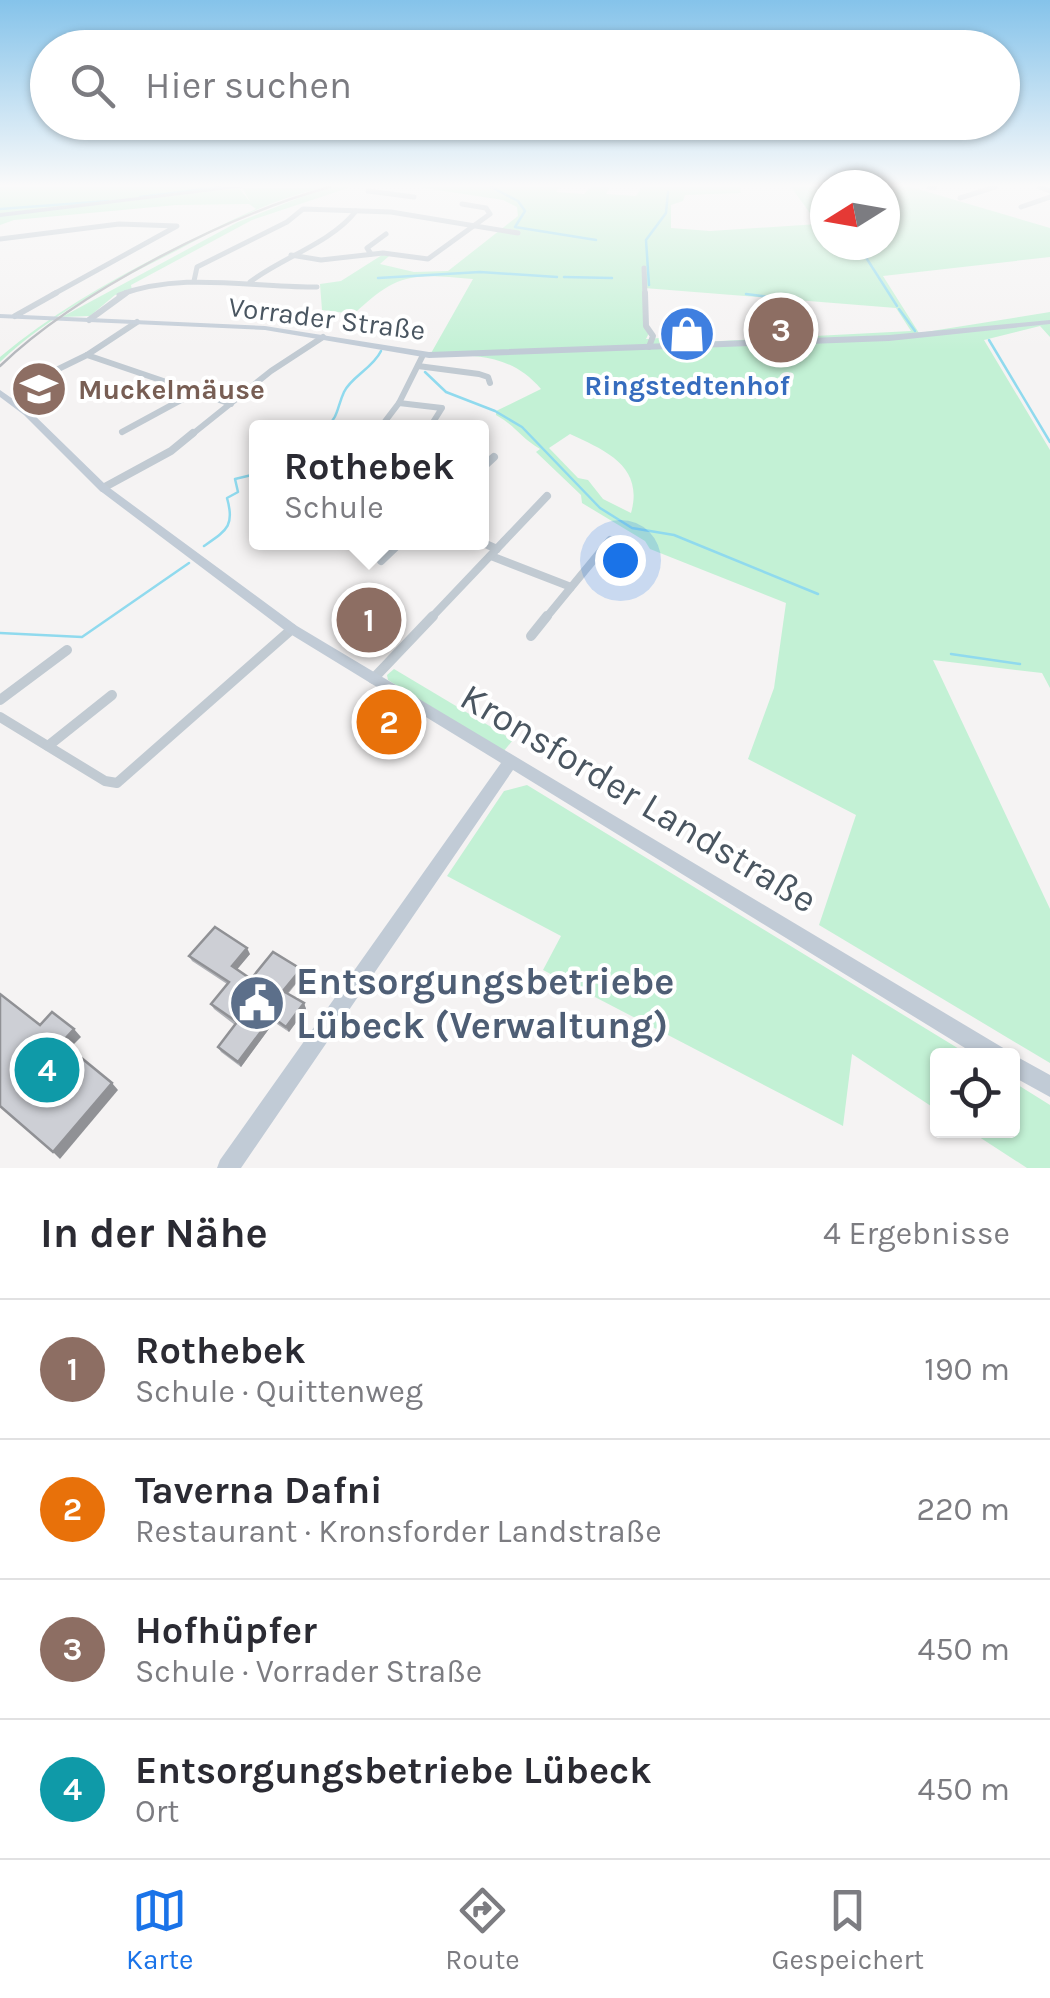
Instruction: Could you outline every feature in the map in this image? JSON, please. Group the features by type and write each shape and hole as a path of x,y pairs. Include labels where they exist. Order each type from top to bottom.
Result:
{"street":[{"path":"15,316 153,242"},
{"path":"194,282 197,268 249,242"},
{"path":"250,282 315,242"},
{"path":"371,254 368,248 376,242"},
{"path":"291,254 320,260 371,254 428,258 451,242"},
{"path":"644,268 646,326 653,336 649,346"},
{"path":"89,320 117,296 194,282 317,287"},
{"name":"Vorrader Straße","path":"0,316 265,328 423,354 889,338 1050,322"},
{"path":"42,377 86,355 137,322"},
{"path":"103,488 171,451 322,338"},
{"path":"386,420 423,354"},
{"path":"86,355 192,394 232,404"},
{"path":"418,366 438,374 476,372 488,377 490,383"},
{"name":"Kronsforder Landstraße","path":"0,393 27,413 103,488 292,628 985,1048"},
{"path":"122,432 192,394"},
{"path":"399,403 442,408 434,420"},
{"path":"489,462 494,457"},
{"path":"373,679 548,496"},
{"path":"531,636 610,540"},
{"path":"489,548 572,586"},
{"path":"381,562 393,550"},
{"path":"0,716 116,783 128,777 292,628"},
{"path":"0,700 67,650"},
{"path":"48,746 112,695"},
{"path":"228,1168 510,762"},
{"path":"1020,1069 1050,1087"}],"green space":[{"path":"194,242 84,300 41,328 0,362 0,357 59,313 156,257"},
{"path":"202,242 212,242 131,285 132,290 115,295 90,316 62,317"},
{"path":"486,242 810,242 810,260 900,260 900,242 1050,242 1050,257 883,276 919,333 1050,312 1050,337 1040,326 984,340 1050,450 1050,688 1042,673 933,660 1050,909 1050,1063 819,925 856,815 748,759 774,688 786,603 650,549 645,541 582,503 581,495 536,452 540,449 496,415 496,411 541,389 517,368 490,358 430,355 473,279 408,278 383,290 354,314 322,310 320,284 341,281 382,255 389,256 380,264 414,272 448,271","holes":["644,288 896,308 911,331 682,343 671,337 646,339 649,333","570,434 609,454 627,472 632,484 631,513 603,499 588,480 578,478 549,448"]},
{"path":"394,669 513,740 503,752 388,680 387,675"},
{"path":"527,785 958,1048 930,1048 930,1105 852,1054 843,1126 543,970 561,936 447,876 504,791"},
{"path":"1020,1086 1050,1105 1050,1168 1027,1168 981,1138 1020,1138"}],"building":[{"path":"373,592 391,603 366,627 345,618"},
{"name":"Entsorgungsbetriebe Lübeck (Verwaltung)","path":"215,927 247,948 232,966 251,979 273,952 301,969 283,991 304,1003 286,1027 272,1017 238,1062 218,1047 237,1022 211,1004 229,982 189,956"},
{"path":"0,994 40,1025 52,1012 74,1029 62,1042 112,1083 53,1152 0,1106"}],"waterway":[{"path":"646,242 649,285"},
{"path":"868,260 897,306"},
{"path":"378,278 480,272 557,277"},
{"path":"564,277 612,278"},
{"path":"746,294 795,300"},
{"path":"899,309 915,331"},
{"path":"989,340 1050,442"},
{"path":"332,420 347,387 381,351"},
{"path":"425,372 446,392 495,411 522,427 600,508 632,528 674,535 818,594"},
{"path":"204,546 227,526 227,498 238,492 235,479 249,476"},
{"path":"0,633 82,637 189,563"},
{"path":"951,654 1020,664"}],"railway":[{"path":"0,366 32,338 111,284 190,242"}],"place":[{"name":"Hofhüpfer","path":"781,330"},
{"name":"Ringstedtenhof","path":"687,334"},
{"name":"Muckelmäuse","path":"39,389"},
{"name":"Rothebek","path":"369,620"},
{"name":"Taverna Dafni","path":"389,722"},
{"name":"Entsorgungsbetriebe Lübeck (Verwaltung)","path":"257,1003"},
{"name":"Entsorgungsbetriebe Lübeck","path":"47,1070"}]}
